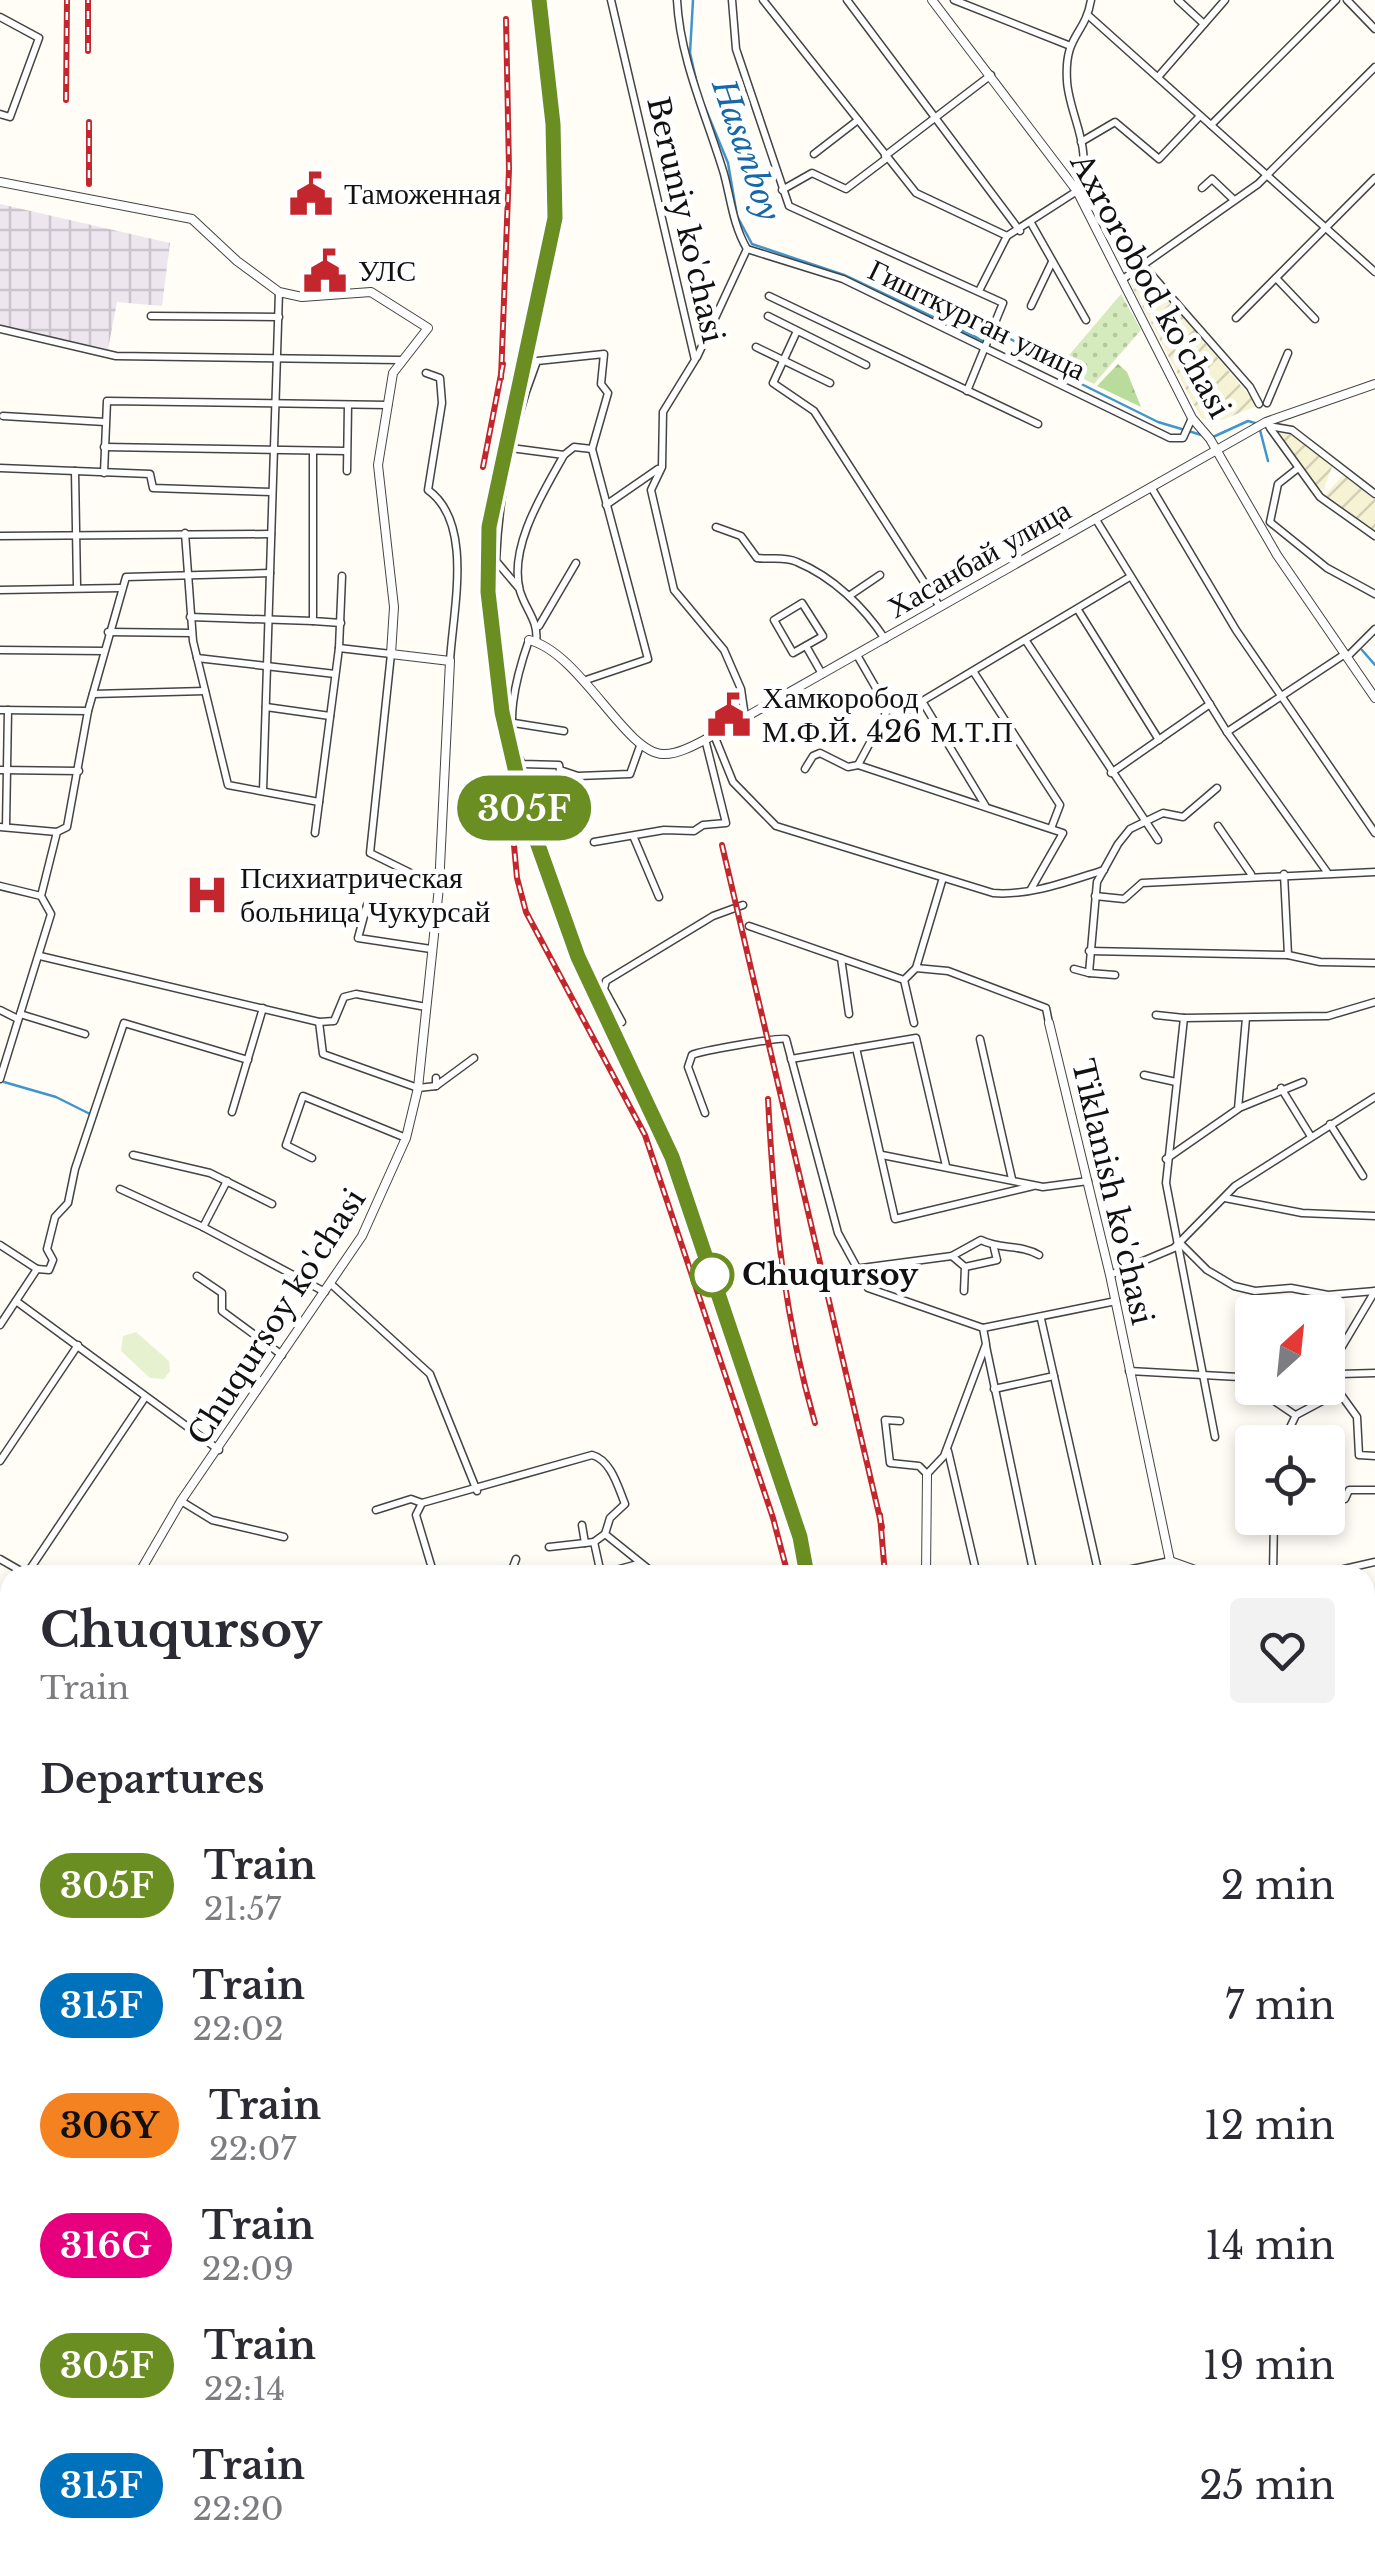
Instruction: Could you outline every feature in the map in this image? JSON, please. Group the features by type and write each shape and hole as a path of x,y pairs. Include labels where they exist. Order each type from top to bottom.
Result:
{"street":[{"name":"Beruniy ko'chasi","path":"611,0 696,360 663,412 662,467 652,490 674,590 724,650 741,690 745,717"},
{"path":"676,0 685,55 725,178 736,231 746,249 696,360"},
{"path":"732,0 736,49 789,206 1005,306 967,391"},
{"path":"763,0 924,199 1006,236 1031,224 1076,190 1086,162 1070,108 1068,45 1089,16 1091,0"},
{"path":"847,0 938,115 1020,231"},
{"path":"934,3 952,0 1068,45"},
{"path":"1178,0 1204,24"},
{"path":"1158,78 1225,0"},
{"path":"1211,124 1336,0"},
{"path":"1347,0 1375,29"},
{"name":"Axrorobod ko'chasi","path":"934,3 1076,190 1192,418 1218,451 1277,555 1374,694"},
{"path":"1089,16 1375,272"},
{"path":"0,17 40,38 10,118 0,114"},
{"path":"1123,279 1269,174 1375,67"},
{"path":"782,190 812,173 846,188 991,75"},
{"path":"1081,142 1116,122 1159,159 1200,116"},
{"path":"814,154 858,120"},
{"path":"1236,318 1375,178"},
{"path":"1202,188 1212,179 1234,200"},
{"path":"2,186 195,220 237,261 279,292 302,298 371,292 426,323 428,332 399,360 377,481 394,606 368,849 372,856 439,887"},
{"path":"1031,224 1086,320"},
{"path":"979,292 1006,236"},
{"name":"Гишткурган улица","path":"746,249 843,279 1170,438 1183,438 1192,418"},
{"path":"1031,306 1052,261"},
{"path":"1143,265 1263,404 1288,353"},
{"path":"1276,278 1315,319"},
{"path":"262,792 280,361 279,292"},
{"path":"770,296 1038,424"},
{"path":"151,316 279,317"},
{"path":"768,316 866,365"},
{"path":"0,329 116,356 399,360"},
{"path":"797,330 773,383 814,411 940,607"},
{"path":"756,346 830,382"},
{"path":"539,626 518,587 496,562 501,490 511,448 537,361 604,354 601,384 608,392 592,449 648,659 586,680"},
{"name":"Chuqursoy ko'chasi","path":"144,1565 181,1501 370,1223 406,1138 418,1088 439,887 455,527 439,496 428,492 442,403 440,378 426,373"},
{"name":"Хасанбай улица","path":"640,746 672,754 714,735 1282,414 1375,384"},
{"path":"104,473 107,401 388,405"},
{"path":"347,471 348,405"},
{"path":"2,415 105,422"},
{"path":"1268,425 1320,497 1375,536"},
{"path":"1268,425 1292,430 1375,494"},
{"path":"518,587 525,538 564,455 574,447 592,449"},
{"path":"104,448 345,451"},
{"path":"511,448 564,455"},
{"path":"313,451 313,621"},
{"path":"606,505 662,467"},
{"path":"0,468 150,474 153,488 272,492"},
{"path":"1297,469 1278,484 1270,522 1329,569 1375,594"},
{"path":"75,471 77,586"},
{"path":"1151,487 1236,630 1375,833"},
{"path":"1095,518 1128,578 1228,732 1327,872"},
{"path":"716,527 742,536 758,558 797,562 849,596 864,608 885,639"},
{"path":"0,536 78,532 271,534"},
{"path":"184,533 192,633 228,785 320,802"},
{"path":"533,641 586,680 640,746 630,774 578,776 560,770 559,765 522,764 514,723 516,676 539,626 576,563"},
{"path":"88,711 4,710 3,827 57,832 68,827 88,711 126,577 270,573"},
{"path":"849,596 880,575"},
{"path":"315,833 339,648 342,576"},
{"path":"857,655 888,709 899,715 1128,578"},
{"path":"0,590 121,588"},
{"path":"802,602 823,636 806,646 793,653 774,620 802,602"},
{"path":"1078,610 1159,740"},
{"path":"190,617 341,624"},
{"path":"1228,732 1346,656 1375,629"},
{"path":"108,632 192,633"},
{"path":"1026,641 1158,840"},
{"path":"806,646 822,674"},
{"path":"339,648 450,661"},
{"path":"0,650 104,651"},
{"path":"197,658 335,674"},
{"path":"973,671 1060,804 1052,826"},
{"path":"94,694 205,691"},
{"path":"922,701 985,805"},
{"path":"1111,773 1210,704"},
{"path":"266,707 330,716"},
{"path":"858,766 888,709"},
{"path":"514,723 564,731"},
{"path":"714,735 733,782 776,826 942,881 994,893 1031,889 1104,870"},
{"path":"594,842 664,830 694,832 703,825 726,823 704,739"},
{"path":"805,769 813,756 820,753 848,767 858,766 1052,826 1064,835 1036,873 1031,889"},
{"path":"3,770 79,771"},
{"path":"1089,973 1095,896 1104,870 1130,829 1146,825 1164,813 1183,817 1217,788"},
{"path":"1218,826 1252,874"},
{"path":"41,896 57,832"},
{"path":"634,838 659,897"},
{"path":"1095,896 1124,899 1142,883 1252,874 1375,872"},
{"path":"1284,874 1288,955"},
{"path":"904,980 916,968 942,881"},
{"path":"0,886 41,896 50,904 51,914 0,1079"},
{"path":"367,905 358,938 432,949"},
{"path":"622,1022 604,989 606,981 713,916 743,905"},
{"path":"749,926 904,980"},
{"path":"1090,951 1288,955 1320,962 1375,963"},
{"path":"40,956 319,1022 334,1021 344,998 356,994 426,1006"},
{"path":"841,958 849,1014"},
{"path":"916,968 948,971 1046,1008 1049,1023"},
{"path":"1074,969 1115,976"},
{"path":"904,980 914,1023"},
{"path":"1156,1015 1328,1016 1375,1002"},
{"path":"232,1112 263,1008"},
{"path":"0,1010 85,1034"},
{"path":"1184,1018 1166,1159 1215,1437"},
{"path":"1238,1109 1246,1018"},
{"path":"0,1325 37,1270 51,1266 54,1257 47,1249 55,1217 68,1203 75,1169 127,1021 248,1060"},
{"path":"319,1022 323,1054 418,1088 436,1082 474,1058"},
{"name":"Tiklanish ko'chasi","path":"1049,1023 1116,1302 1170,1560"},
{"path":"704,1113 688,1067 692,1054 708,1048 754,1046 776,1036 786,1039 838,1233 868,1288 984,1328 1116,1302"},
{"path":"791,1059 909,1037 920,1042 946,1166"},
{"path":"980,1039 1012,1178"},
{"path":"856,1048 896,1219 1034,1186 1088,1181"},
{"path":"1144,1075 1176,1082"},
{"path":"1166,1159 1238,1109 1303,1082"},
{"path":"1281,1088 1310,1135"},
{"path":"312,1158 286,1145 303,1096 406,1138"},
{"path":"1110,1276 1174,1248 1224,1198 1310,1135 1375,1097"},
{"path":"1330,1124 1363,1176"},
{"path":"133,1155 227,1181 272,1204"},
{"path":"882,1155 1012,1178 1034,1186"},
{"path":"203,1227 227,1181"},
{"path":"120,1189 328,1288 430,1374 477,1490"},
{"path":"1224,1198 1302,1212 1375,1216"},
{"path":"853,1266 952,1256 981,1240 994,1248 1029,1249 1039,1255"},
{"path":"1178,1241 1207,1270 1234,1286 1255,1291 1287,1288 1328,1294 1375,1291"},
{"path":"0,1244 37,1270"},
{"path":"964,1267 997,1260 994,1248"},
{"path":"952,1256 964,1267 964,1291"},
{"path":"197,1276 222,1294 222,1311 282,1356"},
{"path":"1345,1341 1375,1291"},
{"path":"16,1301 144,1399 219,1450"},
{"path":"1042,1319 1100,1565"},
{"path":"984,1328 1032,1565"},
{"path":"927,1474 943,1459 986,1344"},
{"path":"0,1461 78,1345"},
{"path":"1129,1371 1235,1376"},
{"path":"1345,1374 1375,1374"},
{"path":"994,1389 1054,1376"},
{"path":"33,1565 144,1399"},
{"path":"1345,1401 1357,1418 1359,1456 1375,1456"},
{"path":"1281,1405 1296,1415"},
{"path":"1291,1425 1296,1415 1315,1405"},
{"path":"900,1421 884,1420 890,1462 919,1466 927,1474 926,1565"},
{"path":"946,1445 975,1565"},
{"path":"376,1510 413,1499 422,1503 477,1490 592,1454 602,1458 625,1504 610,1518 605,1534 590,1542 549,1547"},
{"path":"1345,1499 1349,1490 1375,1490"},
{"path":"181,1501 212,1520 284,1537"},
{"path":"422,1503 416,1515 431,1565"},
{"path":"582,1525 598,1565"},
{"path":"605,1534 639,1564"},
{"path":"1273,1565 1274,1535"},
{"path":"514,1565 516,1559"},
{"path":"1147,1565 1170,1560 1183,1565"},
{"path":"1170,1560 1170,1565"}],"shaded area":[{"path":"0,204 170,243 162,306 117,302 108,349 0,326"},
{"path":"1145,271 1252,399 1254,407 1222,420 1201,418 1130,283"},
{"path":"1277,432 1292,432 1333,464 1324,489 1318,489"},
{"path":"1344,474 1375,499 1375,531 1327,499 1325,495"}],"green space":[{"path":"1121,294 1141,330 1094,384 1059,367"},
{"path":"1118,364 1127,372 1141,407 1097,386"},
{"path":"136,1332 169,1361 170,1371 164,1379 150,1378 121,1351 123,1336"}],"waterway":[{"name":"Hasanboy","path":"693,0 690,53 697,84"},
{"name":"Hasanboy","path":"704,105 728,163 737,216 752,244 844,275 986,342"},
{"name":"Hasanboy","path":"1005,336 1036,353 1045,366 1158,422 1205,436"},
{"name":"Hasanboy","path":"1213,437 1248,421 1255,423"},
{"name":"Hasanboy","path":"1260,430 1268,461"},
{"name":"Hasanboy","path":"1362,650 1375,665"},
{"path":"4,1082 56,1097 92,1115"}],"railway":[{"path":"66,100 67,0"},
{"path":"88,0 88,51"},
{"path":"538,0 553,124 555,218 489,527 488,592 501,713 523,803 577,957 672,1157 800,1537 806,1565"},
{"path":"501,378 509,169 506,19"},
{"path":"89,122 89,184"},
{"path":"483,467 503,364"},
{"path":"509,790 517,878 526,912 645,1135 785,1565"},
{"path":"722,845 882,1527"},
{"path":"768,1099 782,1262 795,1342 815,1423"},
{"path":"880,1515 884,1565"}],"train":[{"name":"305F","path":"539,0 553,124 555,218 545,282 498,472 489,527 488,592 502,712 510,758 530,825 598,1004 649,1102 672,1157 806,1565"}],"place":[{"name":"Таможенная","path":"311,194"},
{"name":"УЛС","path":"325,271"},
{"name":"Хамкоробод М.Ф.Й. 426 М.Т.П","path":"729,715"},
{"name":"Психиатрическая больница Чукурсай","path":"207,895"},
{"name":"Chuqursoy","path":"712,1275"}]}
